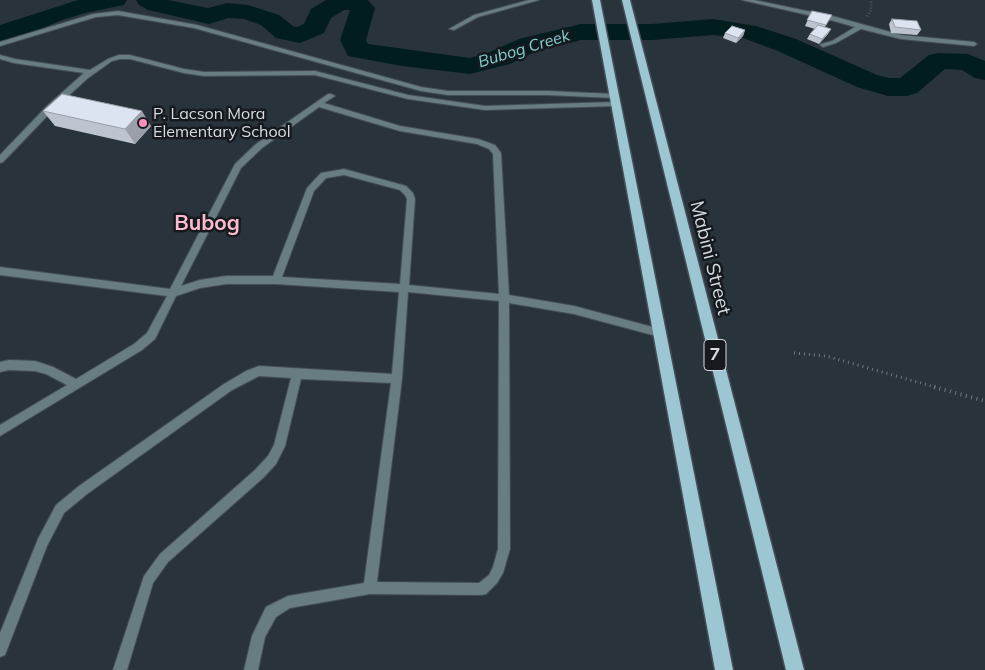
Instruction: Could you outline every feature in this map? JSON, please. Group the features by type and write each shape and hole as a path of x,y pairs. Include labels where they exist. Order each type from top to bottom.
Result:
{"main road":[{"path":"596,0 724,670"},
{"name":"Mabini Street","path":"626,0 796,670"}],"street":[{"path":"452,29 476,16 536,0"},
{"path":"745,0 836,20 901,37 974,44"},
{"path":"0,44 88,17 118,13 194,26 421,89 448,93 548,93 615,100"},
{"path":"823,45 834,42 860,27"},
{"path":"0,57 14,61 91,72"},
{"path":"0,160 51,107 91,72 110,60 130,57 184,71 204,74 315,73 408,97 485,108 615,100"},
{"path":"0,431 116,362 151,336 238,166 259,146 331,96"},
{"path":"251,670 259,636 271,612 288,602 370,588 481,589 493,579 499,569 504,549 504,298 497,153 492,147 478,142 400,128 318,104"},
{"path":"276,280 310,190 324,176 344,172 403,188 409,193 412,199 397,379 370,588"},
{"path":"0,271 173,293 200,284 226,280 276,280 404,288 504,298 574,310 660,333"},
{"path":"0,367 9,365 35,366 50,370 77,385"},
{"path":"0,650 42,543 60,509 83,490 228,386 250,374 260,371 397,379"},
{"path":"120,670 148,580 164,558 259,474 272,460 279,446 297,374"}],"path":[{"path":"794,353 826,356 985,401"}],"building":[{"path":"812,11 832,15 826,25 807,20"},
{"path":"892,19 917,21 921,30 895,27"},
{"path":"818,25 831,29 822,39 810,34"},
{"path":"732,26 745,30 738,38 725,33"},
{"path":"62,94 142,111 125,129 43,111"}],"waterway":[{"name":"Bubog Creek","path":"0,33 14,31 53,15 80,7 115,0"},
{"name":"Bubog Creek","path":"148,0 157,5 209,16 227,10 248,12 270,20 285,33 300,35 315,28 320,14 338,3 355,2 363,8 353,40 357,50 402,58 470,66 500,58 528,45 581,32 652,32 713,27 747,31 787,45 867,81 888,87 907,87 939,61 968,62 985,72"}],"place":[{"name":"P. Lacson Mora Elementary School","path":"143,123"}],"district":[{"name":"Bubog","path":"207,224"}]}
